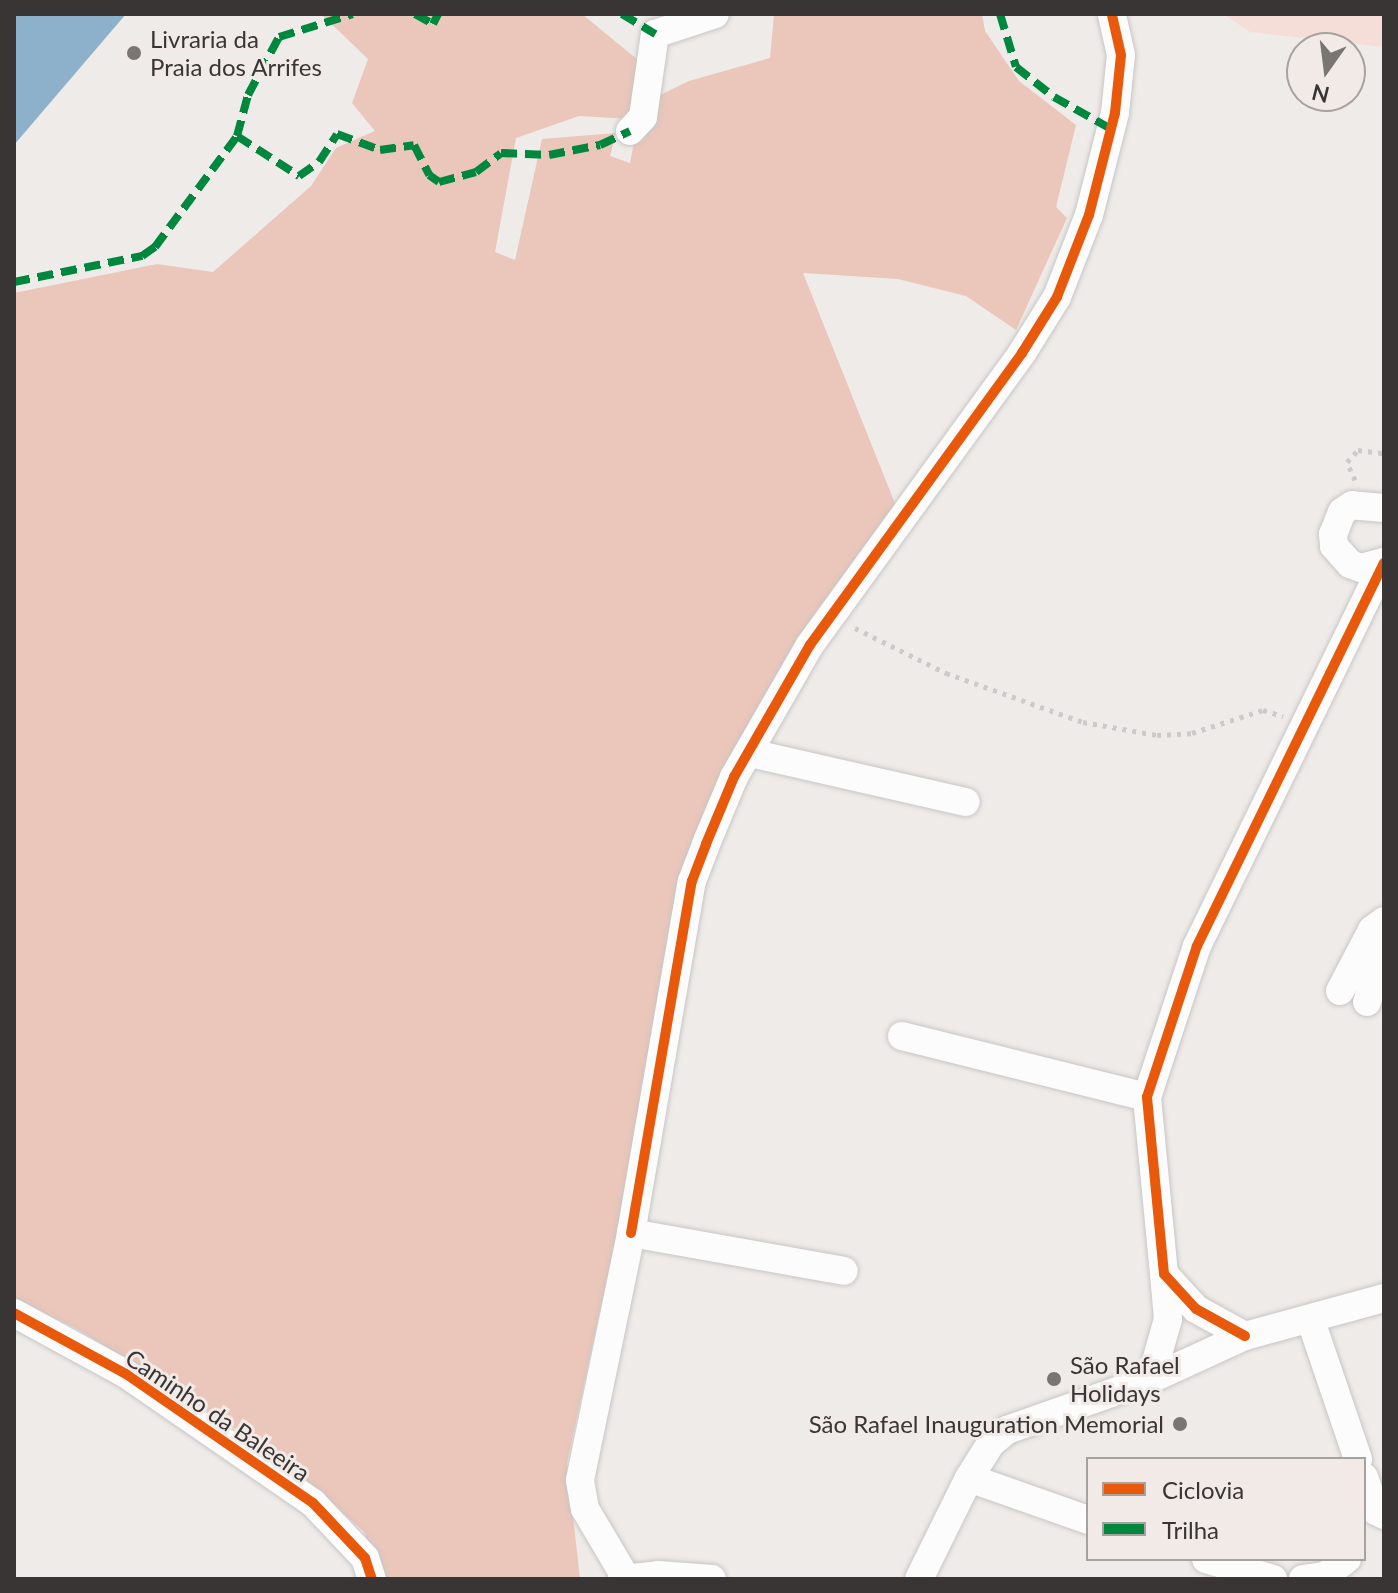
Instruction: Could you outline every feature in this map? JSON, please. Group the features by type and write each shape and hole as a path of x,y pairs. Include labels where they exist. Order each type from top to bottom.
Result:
{"street":[{"path":"630,131 643,117 655,34 715,14"},
{"path":"712,1579 624,1578 585,1509 580,1480 631,1233 692,881 734,777 750,753 772,706 832,617 1022,353 1057,297 1089,215 1115,113 1121,55 1120,33 1112,15"},
{"path":"1374,505 1342,512 1333,534 1334,546 1341,556 1361,568 1384,563"},
{"path":"1151,1379 1168,1319 1147,1097 1197,946 1384,563"},
{"path":"750,753 965,802"},
{"path":"1340,991 1372,930 1384,921"},
{"path":"1367,1002 1384,950"},
{"path":"902,1036 1147,1097"},
{"path":"631,1233 844,1271"},
{"path":"1164,1274 1196,1309 1245,1336"},
{"path":"919,1579 969,1478 991,1443 1007,1430 1151,1379 1245,1336 1311,1321 1384,1298"},
{"name":"Caminho da Baleeira","path":"14,1313 126,1374 313,1503 365,1558 372,1579"},
{"path":"1311,1321 1357,1457"},
{"path":"969,1478 1086,1519"},
{"path":"1366,1483 1376,1511 1384,1515"},
{"path":"1213,1561 1273,1579"},
{"path":"1303,1579 1325,1576 1344,1561"}],"path":[{"path":"1374,505 1347,462 1358,450 1384,453"},
{"path":"832,617 946,673 1083,722 1157,735 1181,734 1263,710 1305,724"}],"shaded area":[{"path":"321,14 582,14 638,60 631,119 579,116 516,138 495,252 515,260 542,139 616,133 610,156 630,163 635,137 654,98 689,81 770,58 774,14 982,14 985,31 1019,81 1076,125 1056,207 1067,218 1016,330 966,296 898,279 803,273 896,506 760,703 679,879 660,1034 567,1463 580,1579 381,1579 364,1532 279,1456 79,1330 14,1298 14,293 157,264 213,272 311,186 336,148 375,131 352,103 368,59"},
{"path":"1223,14 1384,14 1384,47 1366,45 1366,32 1286,32 1286,36 1250,32"}],"water":[{"path":"14,14 126,14 14,145"}],"marked path":[{"path":"14,282 142,256 155,247 237,136 248,95 279,37 353,14"},
{"path":"415,14 433,24 438,14"},
{"path":"622,14 655,34"},
{"path":"1000,14 1016,67 1054,97 1111,129"},
{"path":"237,136 299,176 319,162 337,134 380,150 414,145 429,175 439,182 476,172 501,153 549,155 600,145 630,131"}],"cycle path":[{"path":"631,1233 692,881 706,844 734,777 810,645 1022,353 1057,297 1089,215 1115,113 1121,55 1112,15"},
{"path":"1245,1336 1196,1309 1164,1274 1147,1097 1197,946 1384,563"},
{"path":"14,1313 126,1374 313,1503 365,1558 372,1579"}],"place":[{"name":"Livraria da Praia dos Arrifes","path":"134,53"},
{"name":"São Rafael Holidays","path":"1054,1379"},
{"name":"São Rafael Inauguration Memorial","path":"1180,1424"}]}
